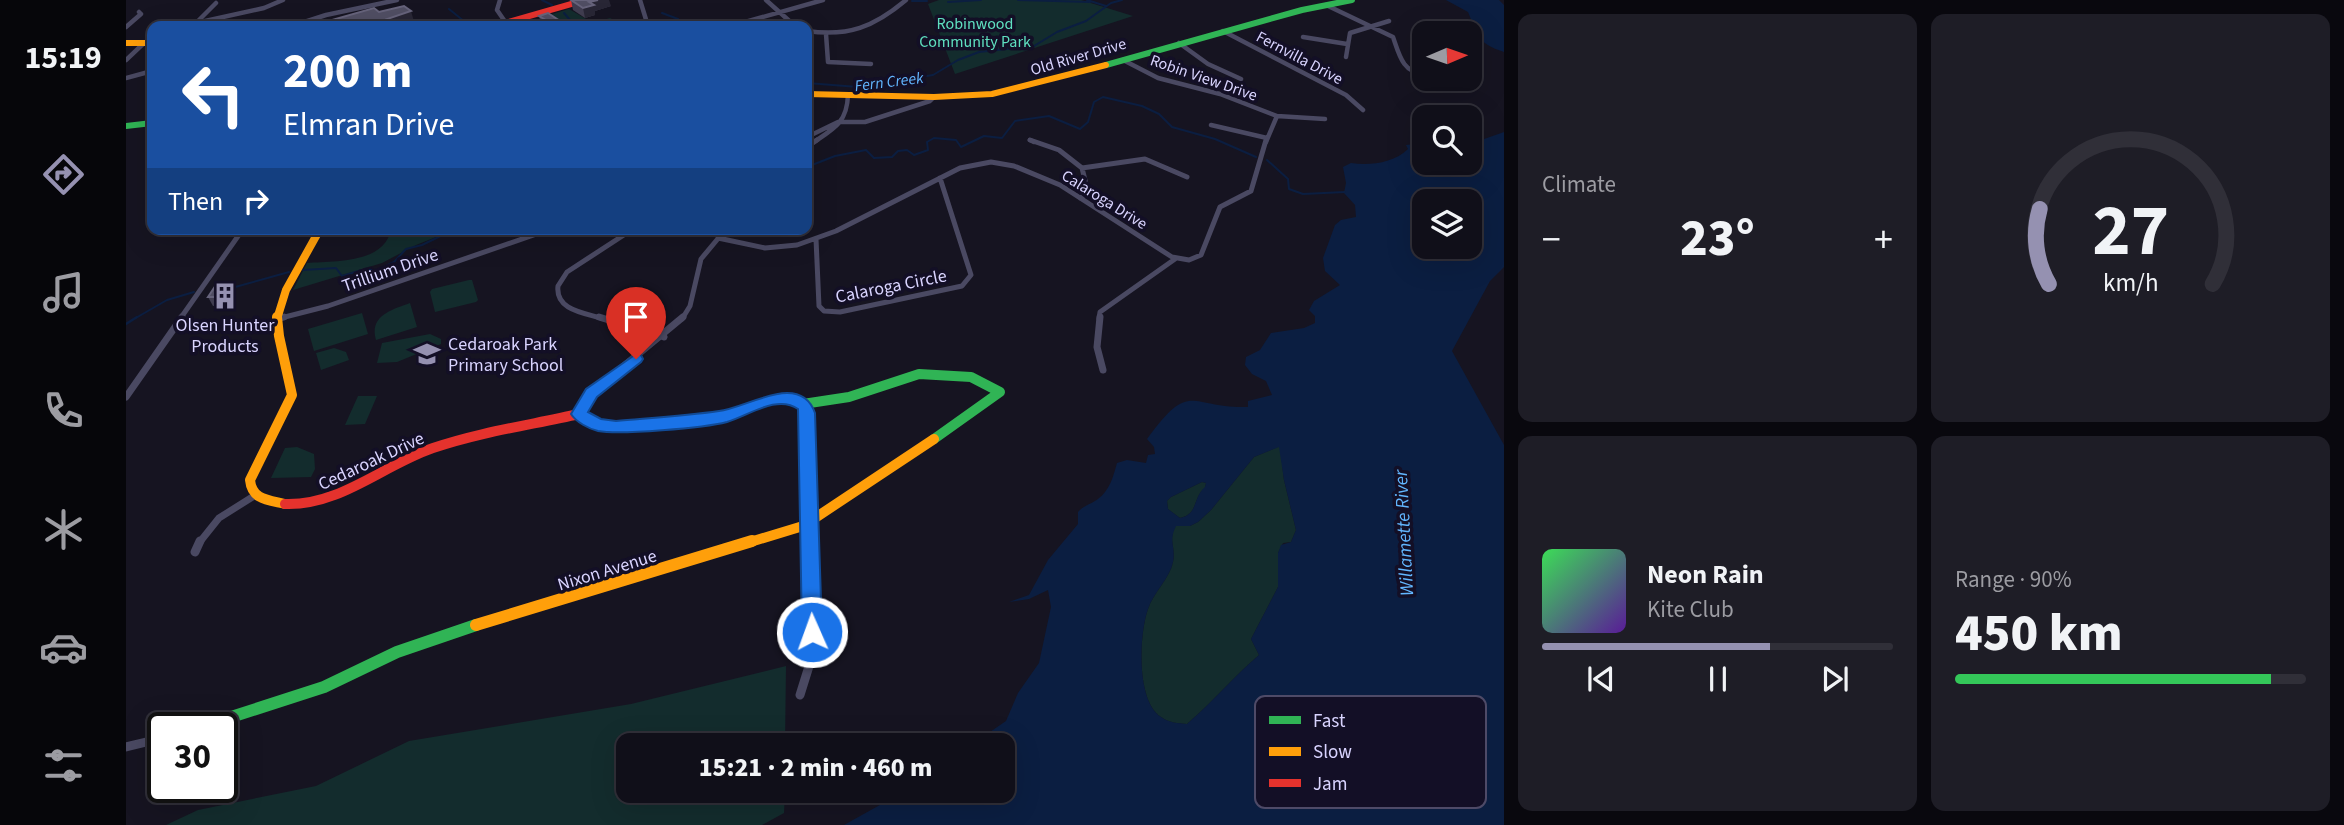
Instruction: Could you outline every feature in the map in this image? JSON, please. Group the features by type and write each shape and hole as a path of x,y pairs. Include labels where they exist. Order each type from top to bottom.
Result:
{"street":[{"path":"212,21 261,9 283,0"},
{"path":"311,21 397,0"},
{"path":"500,0 497,9 505,21"},
{"path":"513,21 584,0"},
{"path":"640,0 646,21"},
{"path":"766,0 789,21"},
{"path":"747,21 822,0"},
{"path":"812,32 850,33 873,27 906,0"},
{"name":"Old River Drive","path":"812,94 934,97 1011,91 1223,31 1352,0"},
{"path":"355,1 358,9"},
{"path":"199,21 216,3"},
{"path":"1326,5 1393,37 1404,67 1412,70"},
{"path":"126,27 141,15 139,12"},
{"path":"1346,57 1350,33 1389,20"},
{"name":"Fernvilla Drive","path":"1223,31 1346,95 1363,110"},
{"path":"826,34 828,62 871,64"},
{"path":"1303,37 1347,44"},
{"path":"126,43 147,43"},
{"path":"1179,43 1208,64 1241,79"},
{"path":"126,60 147,44"},
{"name":"Robin View Drive","path":"1123,60 1158,78 1220,93 1277,116 1325,119"},
{"path":"126,78 147,72"},
{"path":"812,144 843,122 848,95"},
{"path":"812,135 843,122 865,122 930,101 934,97"},
{"path":"1103,370 1097,347 1100,312 1175,259 1191,260 1201,255 1218,210 1251,191 1267,138 1277,116"},
{"path":"126,126 147,123"},
{"path":"1211,125 1267,138"},
{"path":"1030,140 1059,150 1082,168 1088,192 1080,198"},
{"path":"1082,168 1145,159 1187,177"},
{"name":"Calaroga Drive","path":"718,238 772,248 799,245 940,178 977,163 991,162 1050,180 1175,259"},
{"name":"Calaroga Circle","path":"816,239 819,306 824,311 840,312 962,286 971,275 940,178"},
{"path":"126,397 239,235"},
{"path":"195,552 204,536 220,518 254,496 250,480 288,405 293,388 277,319 282,295 317,235"},
{"name":"Trillium Drive","path":"277,319 337,303 534,235"},
{"path":"624,235 559,280 557,291 561,303 568,308 664,337"},
{"path":"721,235 699,264 693,297 685,317 664,337 596,389 579,414 598,425 616,427 724,417 774,399 792,399 803,404 807,413 811,643 810,663 800,695"},
{"name":"Nixon Avenue","path":"238,715 324,687 397,652 466,628 632,580 803,526 872,483 1000,392 971,377 919,374 856,396 803,404"},
{"name":"Cedaroak Drive","path":"254,496 278,504 317,503 426,450 579,414"},
{"path":"126,747 147,742"}],"green space":[{"name":"Robinwood Community Park","path":"939,0 1081,0 1133,16 955,74 928,4"},
{"path":"569,9 590,21 557,21 549,15"},
{"path":"389,235 441,235 382,263 293,290 307,263 343,261 369,255 387,240"},
{"path":"472,280 478,300 476,302 435,312 430,292 432,289"},
{"path":"410,303 417,327 376,340 376,325 383,315"},
{"path":"362,313 368,334 314,351 308,329"},
{"path":"430,334 441,339 441,344 397,362 377,363 382,343"},
{"path":"334,348 346,352 349,360 321,370 316,353"},
{"path":"358,396 377,396 365,424 345,425"},
{"path":"1280,446 1284,480 1296,530 1291,542 1283,543 1278,553 1278,587 1251,639 1259,655 1187,724 1167,720 1153,709 1147,697 1142,650 1148,609 1169,574 1173,562 1172,536 1175,526 1190,526 1198,522 1254,457"},
{"path":"297,447 314,454 315,469 311,477 271,478 285,448"},
{"path":"1202,482 1206,483 1205,488 1190,513 1180,518 1168,509 1167,501 1171,497"},
{"path":"786,666 785,733 616,733 616,803 784,803 784,813 762,825 166,825 198,810 316,786 409,741 631,704"}],"water":[{"path":"1446,0 1499,0 1504,5 1504,52 1483,42 1482,21 1472,21 1468,12"},
{"name":"Willamette River","path":"1504,132 1504,267 1490,281 1452,351 1504,445 1504,825 844,825 883,803 1015,803 1015,733 988,733 1006,721 1018,693 1039,663 1051,607 1048,590 1029,599 1009,602 1029,595 1048,560 1078,524 1078,512 1098,499 1111,483 1117,463 1127,460 1146,463 1148,455 1155,454 1154,447 1147,439 1173,409 1192,401 1248,407 1248,401 1272,395 1266,381 1252,374 1245,365 1246,357 1260,350 1271,333 1304,328 1315,323 1315,316 1309,310 1314,301 1340,285 1325,271 1323,258 1335,225 1341,220 1356,217 1355,205 1344,193 1346,183 1343,167 1351,163 1373,164 1396,158 1408,149 1406,145 1412,144 1412,175 1482,175 1482,140","holes":["1279,447 1296,530 1291,542 1281,545 1278,553 1278,587 1251,639 1259,655 1187,724 1170,722 1153,709 1147,697 1142,650 1148,609 1171,568 1176,526 1190,526 1198,522 1254,457","1202,482 1206,483 1193,509 1186,516 1180,518 1168,509 1167,501 1171,497"]}],"building":[{"path":"571,0 598,0 589,2 594,5 583,8"},
{"path":"404,6 411,11 387,19 390,21 328,21 374,8 379,12"},
{"path":"548,13 557,19 548,21 539,16"},
{"path":"228,284 219,297 208,297 216,285"}],"waterway":[{"path":"542,0 552,5"},
{"path":"948,2 981,0"},
{"path":"1018,0 1090,2"},
{"path":"1087,0 1106,6"},
{"name":"Fern Creek","path":"812,83 858,87 933,75 958,60 979,52 1034,46 1057,32 1086,21 1111,3 1122,0"},
{"path":"912,1 927,1"},
{"path":"449,9 464,21"},
{"path":"564,13 570,21"},
{"name":"Fern Creek","path":"662,13 678,19 677,21"},
{"path":"812,165 835,156 866,150 874,158 892,157 898,151 907,150 914,155 928,150 927,142 934,138 956,140 961,147 984,136 1002,138 1015,121 1049,116 1080,129 1088,122 1094,102 1103,97 1142,106 1159,114 1172,127 1215,139 1256,157"},
{"path":"1267,160 1288,179 1289,189 1303,194 1345,192"},
{"path":"303,270 336,268 342,276 362,270 378,270 394,262 406,249 443,235"},
{"path":"228,289 289,272"},
{"path":"134,319 167,300 194,292"},
{"path":"126,324 137,317"}],"traffic: fast":[{"path":"1106,65 1302,10 1352,0"},
{"path":"126,126 147,124"},
{"path":"803,404 849,397 919,374 971,377 1000,392 934,439"},
{"path":"238,715 324,687 397,652 476,625"}],"traffic: slow":[{"path":"126,43 147,43"},
{"path":"812,94 934,97 992,94 1106,65"},
{"path":"285,504 257,497 251,489 250,480 292,395 277,316 292,277 316,235"},
{"path":"476,625 803,526 934,439"}],"traffic: jam":[{"path":"512,21 585,0"},
{"path":"285,504 299,505 326,499 411,456 434,448 579,414"}],"place":[{"name":"Olsen Hunter Products","path":"225,296"},
{"name":"Cedaroak Park Primary School","path":"427,354"}],"route":[{"path":"636,359 596,389 584,402 579,414 598,425 616,427 724,417 768,400 792,399 805,406 812,632"}]}
